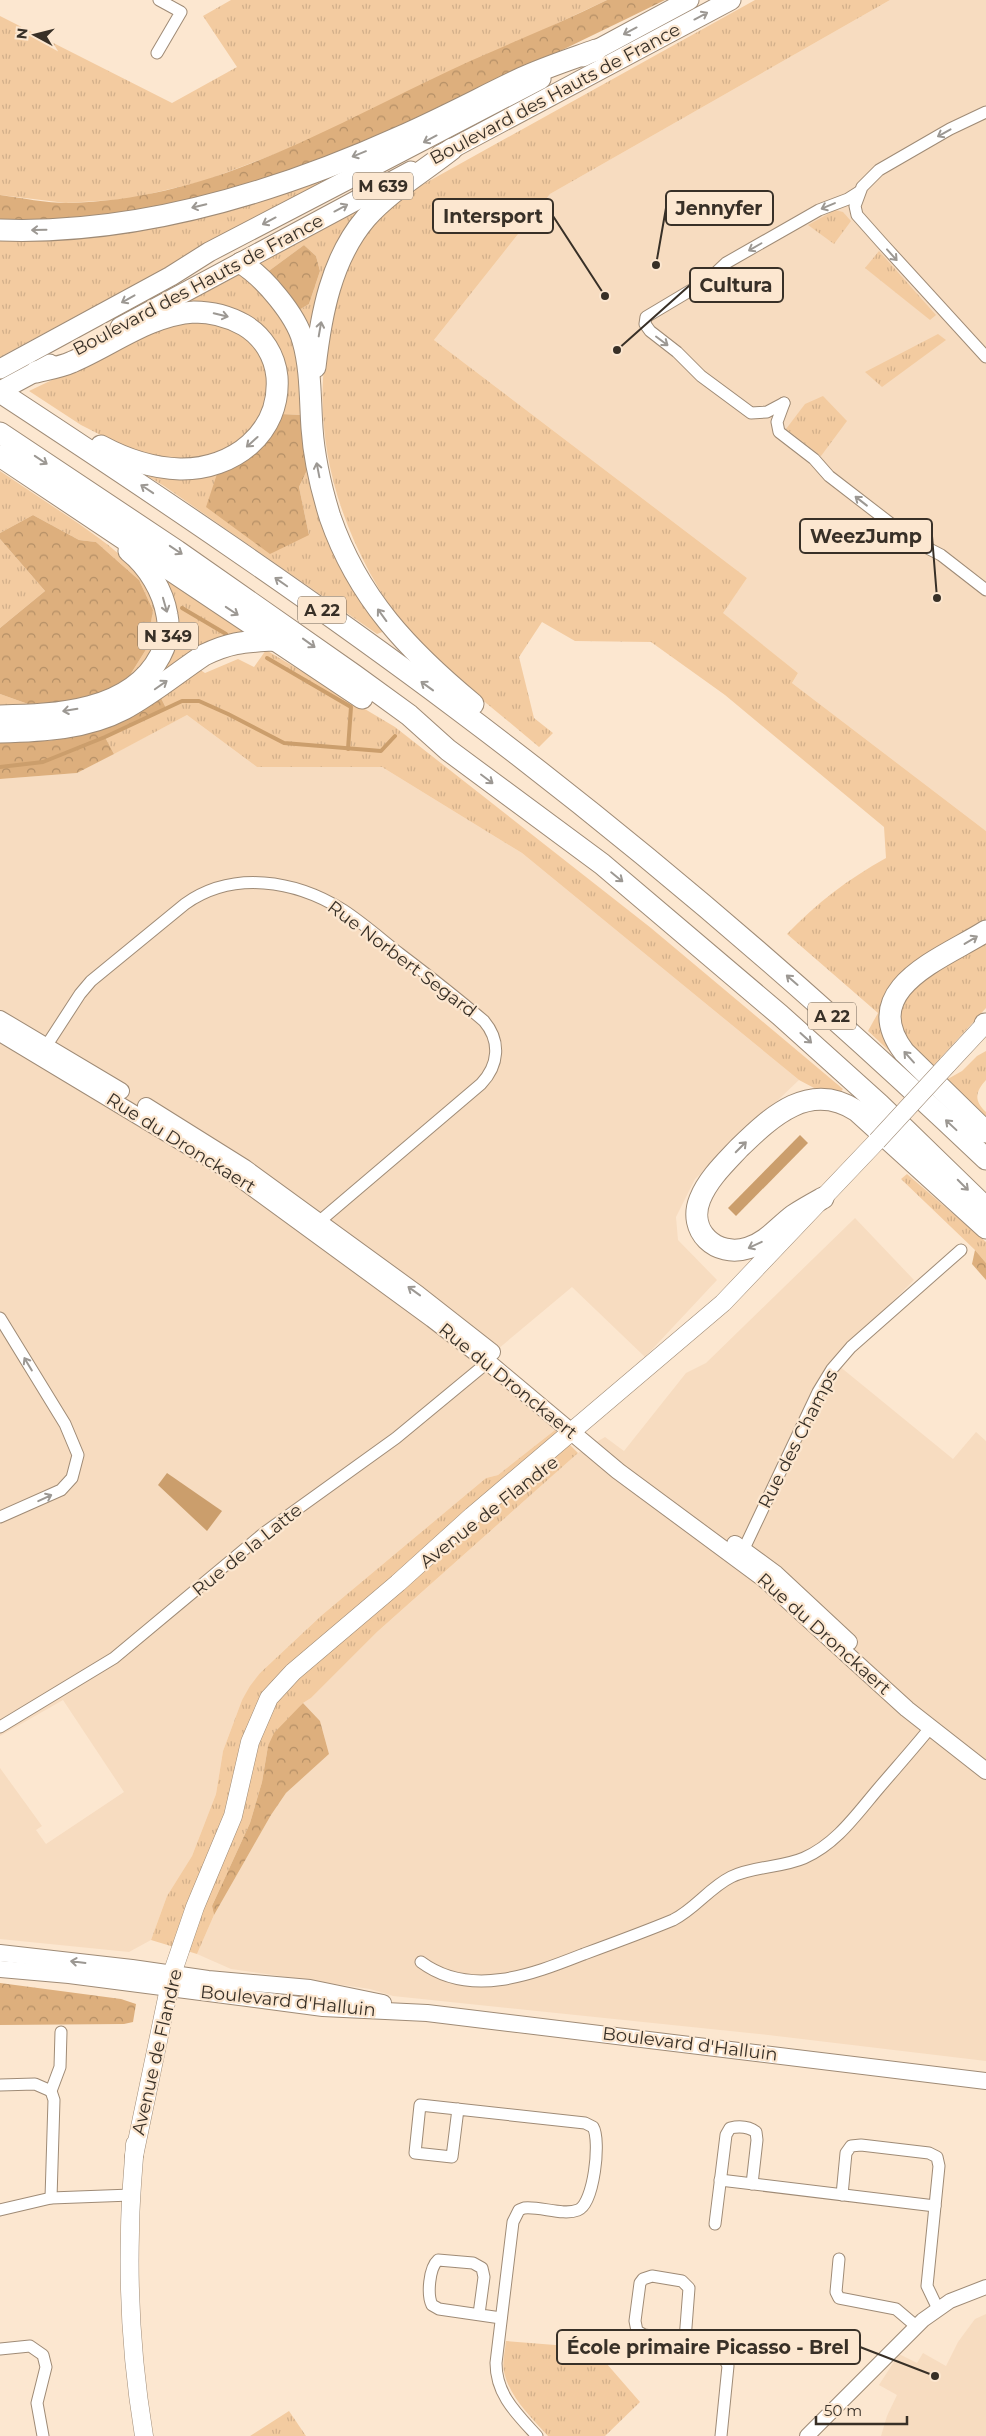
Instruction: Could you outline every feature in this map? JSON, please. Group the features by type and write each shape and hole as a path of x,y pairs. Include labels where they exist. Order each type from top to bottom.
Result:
{"highway":[{"name":"Boulevard des Hauts de France","path":"0,369 171,276 209,252 689,0"},
{"name":"Boulevard des Hauts de France","path":"0,391 731,0"},
{"path":"0,230 64,229 119,223 186,210 256,191 319,169 400,137 521,78 596,50"},
{"path":"311,412 322,315 334,277 349,243 360,226 377,208 452,149"},
{"path":"171,276 212,260 224,259 241,262 256,274 273,294 298,328 306,358 316,457 330,517 349,562 379,611 414,652 454,688 562,776 604,823"},
{"path":"29,411 62,422 101,446 128,458 181,469 210,465 244,450 263,432 277,401 275,366 265,344 243,324 214,313 195,312 173,316 125,334 66,365 36,372"},
{"name":"A 22","path":"0,391 202,527 456,707 604,823 788,977 986,1159"},
{"name":"A 22","path":"0,433 230,587 408,716 448,750 602,864 717,960 879,1104 986,1208"},
{"path":"0,456 274,640 392,717 448,750"},
{"name":"N 349","path":"0,716 79,709 121,695 145,678 155,666 168,635 168,621 163,598 145,567 121,544 46,486"},
{"path":"0,732 55,729 92,722 124,709 204,655 218,648 245,641 274,640"},
{"path":"986,931 908,980 894,998 890,1018 895,1038 904,1052 986,1132"},
{"path":"823,1198 794,1215 760,1243 741,1250 716,1247 708,1241 698,1219 697,1210 705,1189 735,1152 777,1114 802,1101 818,1099 844,1104 858,1111 986,1228"}],"main road":[{"name":"Rue du Dronckaert","path":"0,1019 42,1051 315,1226 464,1328 579,1432"},
{"path":"579,1432 669,1365 702,1332 736,1291 986,1024"},
{"name":"Rue du Dronckaert","path":"0,1033 42,1051"},
{"name":"Rue du Dronckaert","path":"315,1226 488,1362 741,1554 930,1728 986,1771"},
{"name":"Avenue de Flandre","path":"144,2436 136,2381 129,2252 131,2195 139,2092 166,1981 188,1902 225,1836 236,1806 250,1742 269,1698 293,1672 398,1583 515,1495 579,1432"},
{"name":"Rue du Dronckaert","path":"741,1554 776,1574 914,1701 986,1757"},
{"name":"Boulevard d'Halluin","path":"0,1953 323,2008 427,2013 986,2080"},
{"name":"Boulevard d'Halluin","path":"0,1969 166,1981"}],"street":[{"path":"157,53 181,12 159,0"},
{"path":"986,112 950,129 884,166 869,178 858,192 848,199 819,210 726,263 708,280 646,317 645,324 650,331 684,358 701,376 751,413 767,412 784,403 777,422 780,432 814,458 829,476 912,540 941,555 986,590"},
{"path":"858,192 855,206 857,215 986,357"},
{"name":"Rue Norbert Segard","path":"42,1051 80,994 91,981 185,904 202,894 234,884 266,883 311,894 343,910 484,1021 493,1035 496,1058 492,1071 481,1084 315,1226"},
{"name":"Rue des Champs","path":"741,1554 818,1392 832,1369 851,1347 961,1250"},
{"path":"0,1318 64,1424 78,1455 72,1478 60,1490 46,1498 0,1517"},
{"name":"Rue de la Latte","path":"0,1727 114,1658 270,1529 396,1438 488,1362"},
{"path":"421,1962 442,1975 460,1979 483,1981 510,1979 540,1971 673,1920 684,1914 731,1877 747,1871 786,1864 819,1850 847,1826 930,1728"},
{"path":"51,2198 54,2100 51,2091 60,2067 61,2032"},
{"path":"0,2085 35,2084 51,2091"},
{"path":"458,2109 452,2157 415,2153 420,2104 585,2123 593,2127 597,2136 590,2195 585,2206 575,2211 524,2208 516,2215 511,2231 496,2363 500,2388 513,2409 538,2436"},
{"path":"715,2224 726,2135 730,2128 751,2128 756,2132 758,2140 752,2184"},
{"path":"842,2195 846,2153 852,2146 903,2149 929,2153 936,2157 939,2166 927,2286 938,2309"},
{"path":"720,2180 935,2206"},
{"path":"0,2210 51,2198 131,2195"},
{"path":"839,2259 836,2292 839,2298 889,2306 902,2312 916,2326"},
{"path":"480,2314 484,2276 482,2268 473,2263 438,2260 433,2267 429,2297 432,2305 439,2309 501,2318"},
{"path":"685,2340 644,2335 637,2331 635,2321 639,2287 643,2279 652,2276 682,2281 689,2288 685,2340 687,2347 691,2350 724,2357 728,2366 721,2436"},
{"path":"807,2436 916,2326 938,2309 960,2296 986,2287"},
{"path":"0,2349 30,2346 39,2350 45,2358 46,2368 36,2403 43,2436"}],"shaded area":[{"path":"890,0 986,0 986,831 792,683 798,673 722,613 747,578 434,340 550,194"},
{"path":"187,715 257,767 382,767 522,853 799,1080 695,1179 676,1217 678,1240 717,1280 645,1357 572,1287 498,1349 488,1369 555,1430 498,1475 486,1478 322,1615 260,1673 242,1700 223,1751 216,1794 192,1856 167,1896 151,1940 129,1952 0,1939 0,1768 42,1826 36,1830 46,1844 124,1792 63,1700 0,1736 0,779 77,773"},
{"path":"800,1135 808,1143 736,1216 728,1208"},
{"path":"855,1218 914,1280 833,1361 953,1459 976,1432 986,1441 986,2061 759,2034 393,1996 370,1989 231,1969 197,1954 214,1915 271,1815 286,1793 329,1754 320,1721 303,1703 311,1698 377,1632 578,1453 605,1437 624,1451 686,1373 706,1363"},
{"path":"167,1473 222,1511 207,1531 158,1485"},
{"path":"986,2314 986,2436 881,2436 887,2416 897,2395 879,2385 899,2354 917,2363 923,2353 946,2366 958,2342 975,2319"}],"green space":[{"path":"231,0 607,0 296,146 204,181 128,199 66,203 0,195 0,16 172,103 237,67 203,16"},
{"path":"607,0 665,0 416,119 346,149 275,176 203,198 166,206 104,215 0,222 0,195 60,203 118,199 165,191 211,178 255,162 342,123 452,69"},
{"path":"755,0 890,0 550,194 434,340 747,578 723,613 798,673 792,683 986,831 986,924 894,986 900,1061 868,1031 878,1013 787,934 834,892 886,858 884,827 725,695 651,642 575,641 542,622 519,657 534,718 553,733 539,747 429,655 411,636 385,599 363,560 346,520 333,478 325,436 323,392 326,348 336,304 353,255 367,231 377,219 404,195"},
{"path":"354,167 0,357 0,238"},
{"path":"364,207 322,279 309,326 306,326 299,310 309,304 320,271 316,256 304,245 266,273 258,264"},
{"path":"835,210 843,212 851,221 834,244 808,225"},
{"path":"304,245 316,256 320,271 309,304 299,310 266,273"},
{"path":"879,251 936,315 930,320 865,268"},
{"path":"244,272 279,310 298,350 301,415 281,414 276,347 184,304"},
{"path":"203,322 223,324 242,333 258,348 268,372 267,402 249,434 217,454 185,460 132,451 81,425 29,391 154,331 180,323"},
{"path":"938,334 946,340 882,387 865,372"},
{"path":"823,396 847,421 821,456 786,429 805,404"},
{"path":"281,414 301,415 308,468 299,487 309,535 270,554 206,507 219,468"},
{"path":"219,468 309,535 299,487 308,468 385,631 377,634 141,472"},
{"path":"0,471 107,544 142,577 153,596 159,617 158,639 148,663 125,683 147,648 153,610 139,580 96,542 79,540 33,515 0,533"},
{"path":"33,515 79,540 96,542 139,580 153,610 147,648 125,683 103,694 66,702 28,704 0,694 0,628 45,591 0,539 0,533"},
{"path":"0,539 45,591 0,628"},
{"path":"159,576 250,631 155,677 167,661"},
{"path":"266,650 395,727 651,928 843,1089 839,1094 816,1089 799,1080 522,853 382,767 257,767 187,715 114,754 105,737 166,708 161,698 199,669 205,673 238,659 254,667"},
{"path":"0,694 28,704 0,706"},
{"path":"161,698 166,708 105,737 114,754 77,773 0,779 0,741 48,741 98,731"},
{"path":"986,940 986,1008 933,1066 924,1056 921,1057 916,1052 904,1032 900,1017 902,1006 907,996 926,977"},
{"path":"986,1051 986,1080 977,1096 979,1104 986,1112 986,1118 958,1089 946,1080 962,1071 977,1056"},
{"path":"907,1174 986,1242 986,1263 975,1250 901,1179"},
{"path":"975,1250 986,1263 986,1280 972,1264"},
{"path":"555,1430 578,1453 377,1632 311,1698 303,1703 268,1746 262,1782 250,1823 212,1906 214,1915 197,1954 151,1940 167,1896 192,1856 216,1794 223,1751 242,1700 260,1673 322,1615 486,1478 498,1475"},
{"path":"303,1703 320,1721 329,1754 286,1793 271,1815 214,1915 212,1906 250,1823 262,1782 268,1746 274,1733"},
{"path":"0,1983 121,1999 136,2004 133,2022 124,2024 0,2025"},
{"path":"506,2341 593,2348 640,2402 605,2436 548,2436 516,2399 507,2381 503,2365"},
{"path":"289,2411 306,2436 250,2436"}],"waterway":[{"path":"182,608 226,634"},
{"path":"267,658 351,707 348,749"},
{"path":"0,767 43,762 105,737 182,701 199,701 284,743 381,751 395,736"}],"place":[{"name":"Jennyfer","path":"656,265"},
{"name":"Intersport","path":"605,296"},
{"name":"Cultura","path":"617,350"},
{"name":"WeezJump","path":"937,598"},
{"name":"École primaire Picasso - Brel","path":"935,2376"}]}
